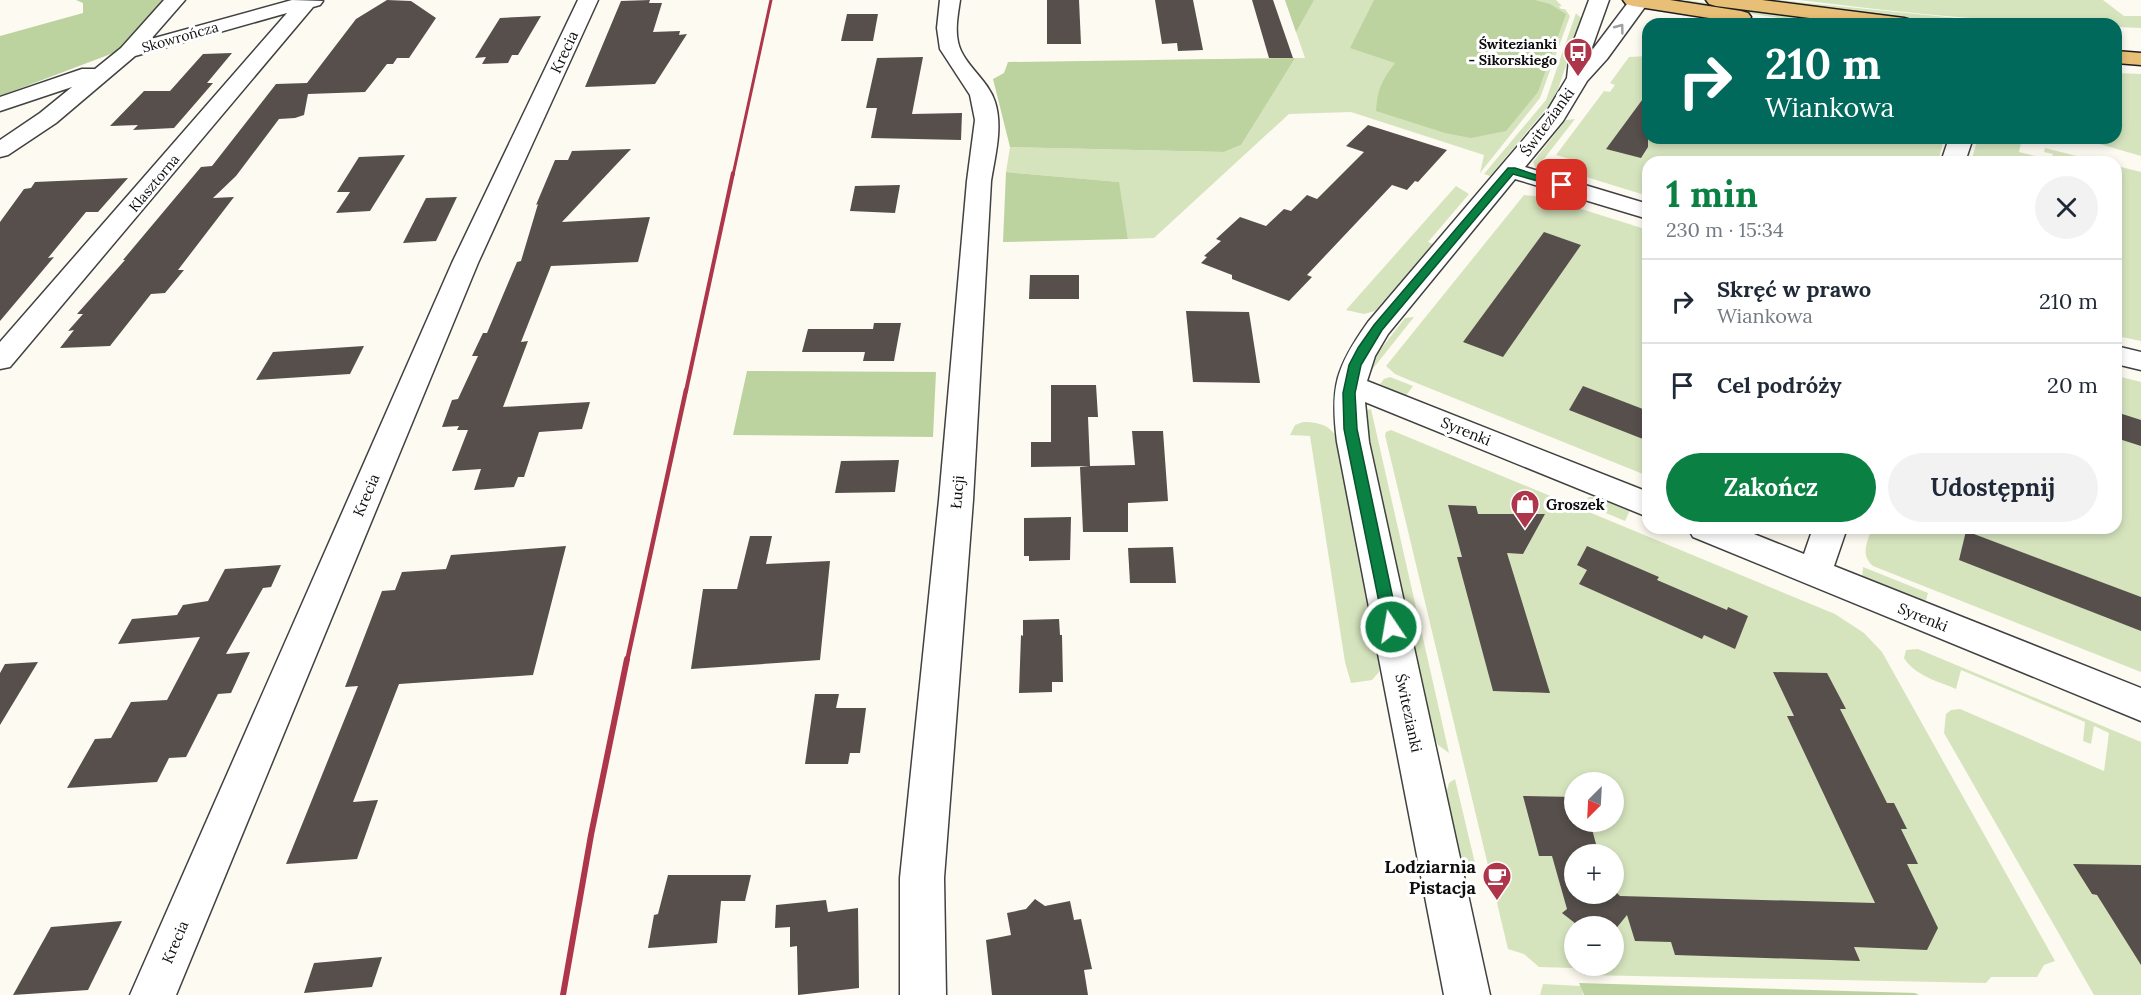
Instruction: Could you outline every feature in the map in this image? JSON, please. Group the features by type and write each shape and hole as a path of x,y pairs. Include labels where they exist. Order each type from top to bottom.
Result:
{"main road":[{"path":"1638,0 1752,18"},
{"path":"1716,0 1857,18"},
{"path":"2122,40 2141,41"},
{"path":"2122,57 2141,59"}],"street":[{"path":"128,52 175,0"},
{"name":"Krecia","path":"153,995 465,263 588,0"},
{"name":"Łucji","path":"922,995 923,867 956,500 979,181 985,132 985,105 982,97 971,77 951,54 947,18 950,0"},
{"name":"Świtezianki","path":"1578,78 1580,51 1599,0"},
{"name":"Świtezianki","path":"1467,995 1352,435 1349,418 1350,385 1359,356 1378,328 1555,116 1578,78 1600,55 1638,0"},
{"name":"Skowrończa","path":"0,150 48,118 128,52 269,11 312,2"},
{"name":"Klasztorna","path":"0,360 312,2"},
{"path":"0,104 106,69"},
{"path":"1511,170 1642,210"},
{"path":"2122,357 2141,361"},
{"name":"Syrenki","path":"1350,385 1642,503"},
{"name":"Syrenki","path":"1720,534 2141,705"},
{"path":"1815,573 1828,534"}],"green space":[{"path":"76,0 168,0 132,39 116,52 0,96 0,36 83,13 83,3"},
{"path":"1285,0 1556,0 1562,6 1559,6 1561,9 1565,9 1570,16 1540,98 1480,173 1484,155 1351,112 1289,114 1154,238 1128,239 1118,182 1006,172 1010,147 1224,152 1241,145 1268,100 1153,60 1305,58"},
{"path":"1285,0 1314,0 1296,32"},
{"path":"1374,0 1535,0 1550,4 1566,14 1538,92 1506,131 1471,138 1445,133 1376,111 1381,86 1395,63 1350,48"},
{"path":"1686,0 1810,18 1783,18 1686,3"},
{"path":"1753,0 1778,0 1956,18 1907,18"},
{"path":"1799,0 2103,0 2124,16 2141,16 2141,28 2122,27 2122,18 1973,18"},
{"path":"1576,13 1582,19 1557,92 1551,103 1490,176 1484,174 1546,100"},
{"path":"1642,56 1642,144 1942,144 1940,156 1642,156 1642,194 1570,172 1576,161 1556,155 1604,91 1610,92 1615,85 1610,83 1629,57"},
{"path":"1295,58 1241,145 1224,152 1010,147 993,79 1004,73 1008,62"},
{"path":"2122,73 2141,74 2141,156 2100,144 2122,144"},
{"path":"1575,119 1536,169 1533,162 1566,120"},
{"path":"1976,144 2021,144 2019,152 2035,156 1973,156"},
{"path":"2045,148 2076,156 2052,156 2053,154 2044,152"},
{"path":"2122,167 2141,172 2141,341 2122,337"},
{"path":"1006,172 1119,182 1128,239 1003,242"},
{"path":"1456,186 1469,194 1428,242 1433,244 1375,311 1364,314 1346,310"},
{"path":"1524,195 1543,197 1642,228 1642,474 1409,380 1395,374 1386,366"},
{"path":"1414,317 1371,371 1373,359 1405,318"},
{"path":"747,371 936,372 933,437 733,435"},
{"path":"1390,377 1413,386 1405,397 1380,384 1384,379"},
{"path":"2122,377 2141,382 2141,672 1873,566 1867,558 1867,544 1870,534 2122,534"},
{"path":"1371,409 1449,753 1438,745 1434,736 1368,436 1366,410"},
{"path":"1303,422 1321,424 1335,435 1379,665 1379,672 1372,680 1351,683 1345,662 1310,436 1290,435 1295,425"},
{"path":"1391,430 1835,614 1864,633 1882,652 2055,961 2044,965 2037,977 1991,977 1986,983 1624,976 1624,916 1564,916 1564,968 1539,967 1524,954 1508,949 1385,435"},
{"path":"1589,497 1602,497 1631,508 1625,521 1582,503"},
{"path":"1863,567 1928,593 1924,607 1862,581"},
{"path":"1918,649 2141,742 2141,995 2094,995 1944,733 1946,714 1951,710 1960,709 2104,771 2109,733 2094,726 2091,744 2083,741 2085,722 1961,670 1956,689 1921,674 1904,658 1906,650"},
{"path":"1455,779 1478,876 1465,875 1446,794 1449,783"},
{"path":"1579,983 1915,993 1919,995 1584,995"},
{"path":"1543,984 1581,986 1583,995 1540,995"}],"building":[{"path":"387,0 411,1 436,18 409,58 397,58 393,64 387,64 365,92 308,94 304,115 279,119 236,176 213,198 234,197 178,270 184,270 165,293 151,294 110,346 60,348 74,330 68,331 83,314 77,314 125,260 123,260 201,167 212,166 276,84 307,83 356,19"},
{"path":"650,0 649,3 662,3 653,32 680,31 679,35 687,34 655,84 585,87 621,1"},
{"path":"1047,0 1079,0 1081,44 1047,44"},
{"path":"1155,0 1193,0 1203,50 1178,51 1177,43 1162,44"},
{"path":"1252,0 1273,0 1293,58 1269,58"},
{"path":"847,14 878,14 873,41 841,41"},
{"path":"541,16 518,55 512,55 508,63 482,64 486,57 475,58 500,18"},
{"path":"232,53 207,83 213,83 174,128 133,130 138,125 110,126 144,91 170,91 203,54"},
{"path":"923,57 912,114 962,113 961,140 871,138 877,108 866,108 877,58"},
{"path":"1642,100 1642,144 1648,144 1648,147 1641,158 1606,149"},
{"path":"1368,125 1447,150 1418,182 1415,181 1407,190 1392,185 1307,275 1312,277 1289,301 1232,279 1232,275 1201,263 1207,257 1204,256 1221,241 1216,239 1240,217 1266,226 1284,209 1291,211 1307,195 1317,199 1364,152 1346,146"},
{"path":"631,149 562,222 650,217 638,262 551,266 521,342 528,341 503,407 590,402 582,429 539,432 524,477 518,477 514,487 474,490 481,469 452,471 468,430 457,430 459,426 442,427 452,400 458,399 478,356 472,356 483,333 487,333 517,262 521,261 538,204 536,205 555,160 568,160 572,151"},
{"path":"405,155 370,211 336,213 350,192 337,192 359,157"},
{"path":"128,178 98,212 86,212 48,258 54,257 0,321 0,222 24,189 31,188 35,182"},
{"path":"900,185 895,213 850,211 855,186"},
{"path":"457,197 436,241 403,243 426,198"},
{"path":"1544,232 1581,245 1503,357 1463,342"},
{"path":"1030,275 1079,275 1079,299 1029,299"},
{"path":"1186,311 1249,312 1260,383 1193,382"},
{"path":"874,323 901,323 894,361 863,361 865,352 802,352 808,329 873,329"},
{"path":"364,346 350,374 256,380 273,352"},
{"path":"1051,385 1096,385 1098,417 1088,417 1090,466 1135,465 1132,431 1163,431 1168,501 1128,503 1128,532 1083,532 1080,467 1089,466 1031,467 1031,442 1051,442"},
{"path":"1583,386 1642,409 1642,439 1569,410"},
{"path":"2122,414 2141,420 2141,446 2122,440"},
{"path":"899,460 895,492 835,493 841,461"},
{"path":"1448,505 1476,506 1478,514 1545,514 1523,554 1507,553 1550,693 1493,691 1457,557 1462,557"},
{"path":"1071,517 1070,560 1029,561 1029,556 1024,556 1024,518"},
{"path":"1965,534 1974,534 2141,597 2141,631 1959,560"},
{"path":"750,536 772,536 766,564 830,561 820,660 691,669 703,589 737,589"},
{"path":"566,546 533,675 399,684 353,802 378,800 357,859 286,864 358,686 345,687 382,591 395,590 402,572 446,569 451,555"},
{"path":"1587,546 1659,577 1657,580 1727,610 1728,607 1748,616 1735,649 1704,635 1702,639 1579,584 1587,570 1577,565"},
{"path":"1173,547 1176,583 1130,583 1128,548"},
{"path":"281,565 271,587 263,588 226,654 250,652 231,693 218,694 186,757 169,758 157,782 67,788 95,739 111,738 131,702 167,700 200,637 118,644 132,619 177,615 183,605 208,601 225,569"},
{"path":"1059,619 1060,635 1062,635 1063,682 1052,682 1052,692 1019,693 1023,620"},
{"path":"38,662 0,725 0,673 5,664"},
{"path":"1773,672 1827,673 1846,709 1840,709 1887,803 1894,803 1907,829 1901,829 1918,864 1907,864 1938,928 1927,950 1854,947 1860,961 1675,955 1671,942 1635,941 1627,915 1624,919 1624,916 1566,916 1562,913 1567,909 1566,904 1624,904 1624,896 1875,903 1787,716 1794,716"},
{"path":"815,694 839,694 836,708 866,708 860,753 850,753 848,764 805,764"},
{"path":"1523,796 1564,797 1564,832 1593,832 1596,844 1564,844 1564,898 1552,856 1539,856"},
{"path":"2073,864 2141,865 2141,965 2097,895 2092,894"},
{"path":"668,875 751,875 745,901 721,901 717,943 648,948 654,915 658,914"},
{"path":"1035,899 1045,906 1070,901 1074,920 1081,919 1092,969 1084,970 1088,995 992,995 986,940 1011,935 1007,913 1026,909"},
{"path":"826,900 828,912 858,908 859,988 798,995 797,946 790,947 790,927 775,928 776,905"},
{"path":"122,921 88,990 13,995 51,927"},
{"path":"382,957 372,987 304,993 314,963"}],"railway":[{"path":"733,175 771,0"},
{"path":"686,391 733,173"},
{"path":"627,661 686,390"},
{"path":"563,995 591,835 627,659"}],"place":[{"name":"Świtezianki - Sikorskiego","path":"1578,78"},
{"name":"Groszek","path":"1525,530"},
{"name":"Lodziarnia Pistacja","path":"1497,902"}],"route":[{"path":"1391,627 1349,418 1350,380 1355,365 1378,328 1511,170 1562,185"}]}
